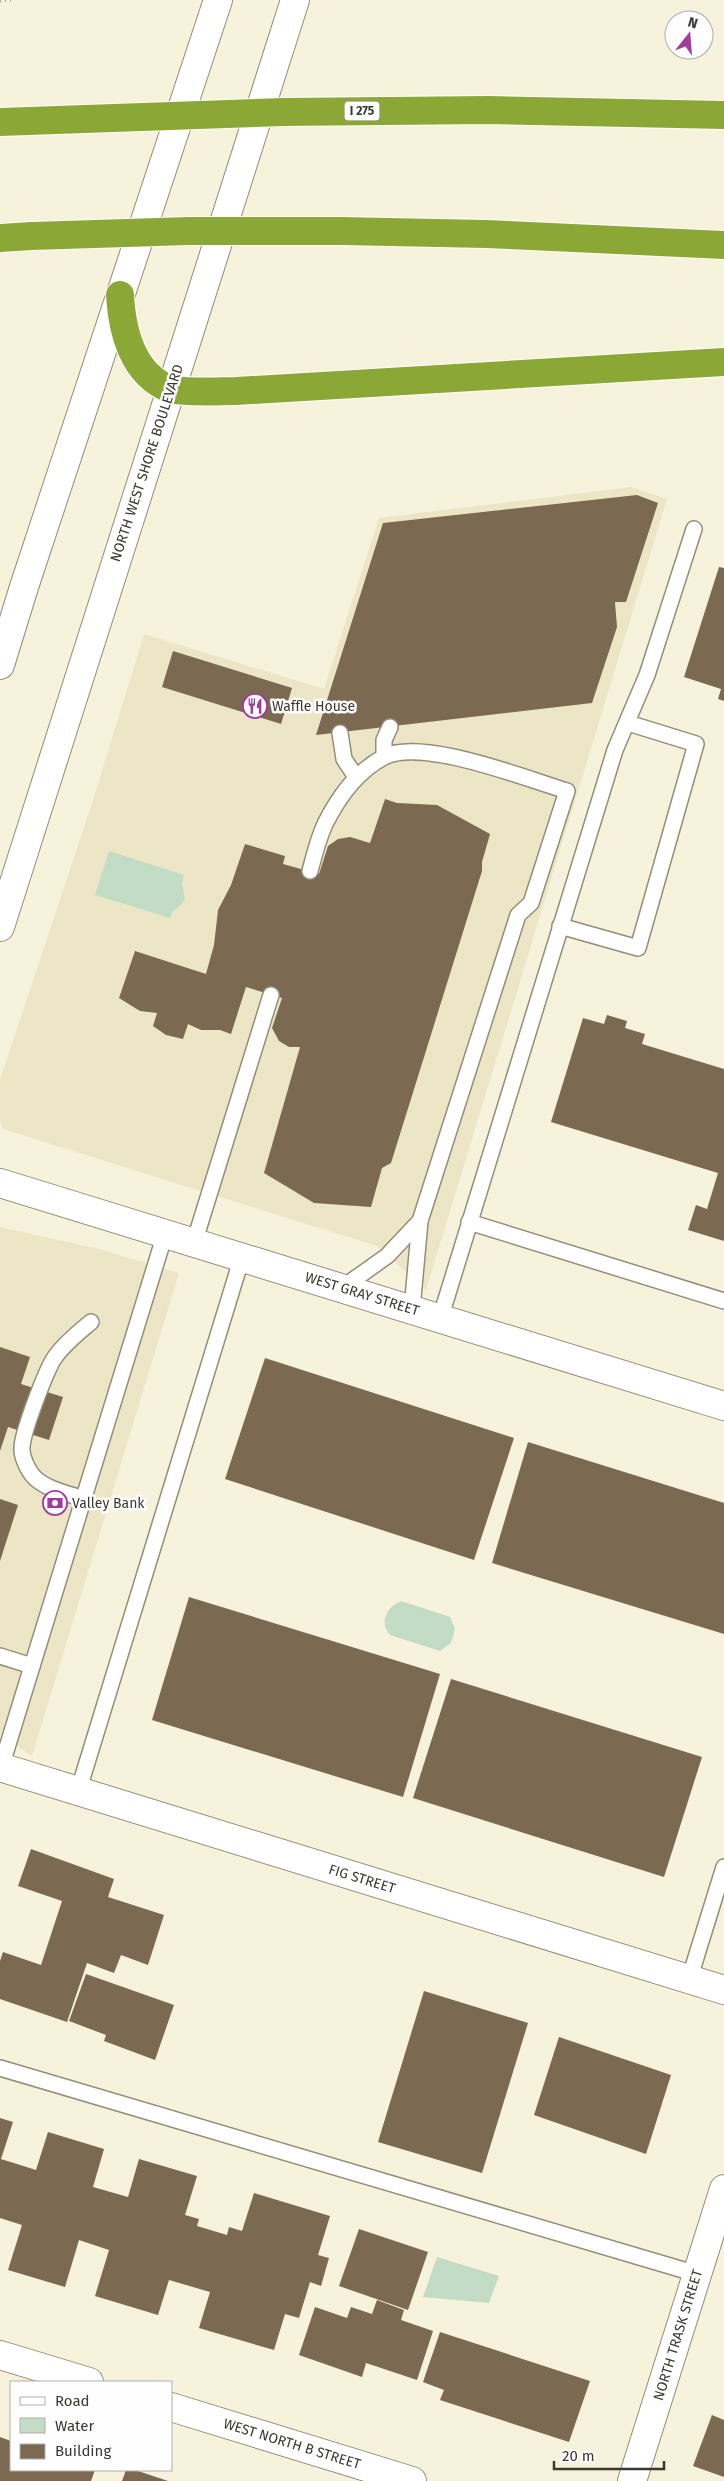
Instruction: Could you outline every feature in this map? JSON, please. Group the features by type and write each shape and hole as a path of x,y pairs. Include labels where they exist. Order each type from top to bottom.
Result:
{"highway":[{"name":"I 275","path":"0,122 284,112 489,110 724,115"},
{"path":"0,238 189,231 341,231 514,235 724,244"},
{"path":"120,295 121,321 130,349 147,374 170,389 236,391 724,362"}],"street":[{"path":"0,665 218,0"},
{"name":"NORTH WEST SHORE BOULEVARD","path":"0,927 295,0"},
{"name":"WEST GRAY STREET","path":"0,1183 724,1406"},
{"name":"FIG STREET","path":"0,1767 724,1990"},
{"name":"NORTH TRASK STREET","path":"632,2481 724,2189"},
{"path":"0,2355 85,2381"},
{"name":"WEST NORTH B STREET","path":"172,2408 412,2481"}],"lane":[{"path":"440,1318 615,750 647,675 694,529"},
{"path":"560,926 638,948 696,744 628,723"},
{"path":"384,756 384,740 390,727"},
{"path":"340,733 344,759 356,777"},
{"path":"310,871 324,826 337,803 356,777 384,756 412,751 447,755 567,791 531,903 518,915 420,1221 412,1309"},
{"path":"194,1243 271,995"},
{"path":"342,1288 386,1256 420,1221"},
{"path":"469,1222 724,1300"},
{"path":"0,1767 165,1234"},
{"path":"78,1792 242,1257"},
{"path":"84,1499 48,1487 34,1477 23,1458 22,1446 40,1388 54,1358 69,1340 91,1322"},
{"path":"0,1656 32,1666"},
{"path":"689,1980 724,1867"},
{"path":"0,2068 698,2274"}],"path":[{"path":"0,1 14,0"}],"shaded area":[{"path":"631,487 667,499 426,1290 377,1246 3,1129 0,1120 0,1080 95,794 144,634 324,689 379,518"},
{"name":"Valley Bank","path":"0,1227 99,1249 179,1273 32,1756 0,1734"}],"water":[{"path":"109,851 184,875 182,883 185,899 173,911 170,918 95,895"},
{"path":"401,1601 450,1617 455,1629 451,1643 440,1651 390,1635 385,1625 386,1616 391,1607"},
{"path":"437,2257 499,2276 489,2303 423,2297"}],"building":[{"path":"637,495 658,503 626,602 615,602 617,627 592,703 316,735 383,523"},
{"path":"719,567 724,568 724,701 718,699 721,689 684,677"},
{"name":"Waffle House","path":"173,651 292,688 281,724 162,687"},
{"path":"385,799 397,803 437,805 490,834 482,862 482,871 391,1163 382,1168 371,1207 314,1203 264,1173 300,1047 289,1047 279,1041 272,1028 282,998 246,987 231,1034 220,1030 201,1030 188,1024 183,1039 166,1035 153,1026 157,1013 140,1011 119,998 135,951 206,974 214,945 218,910 231,885 245,844 285,856 283,864 319,874 328,846 338,839 350,837 370,843"},
{"path":"607,1015 627,1021 625,1028 645,1034 642,1044 724,1069 724,1241 688,1230 696,1205 707,1209 718,1173 551,1122 583,1018 604,1024"},
{"path":"0,1347 30,1357 21,1384 63,1397 49,1440 8,1427 0,1451"},
{"path":"265,1358 514,1438 474,1560 225,1479"},
{"path":"528,1442 724,1503 724,1634 492,1563"},
{"path":"0,1499 18,1505 0,1561"},
{"path":"189,1597 440,1674 403,1797 152,1720"},
{"path":"451,1679 702,1757 664,1877 413,1798"},
{"path":"31,1849 114,1879 108,1897 164,1915 148,1965 121,1955 114,1973 87,1963 67,2022 0,1999 0,1961 3,1952 41,1965 62,1901 18,1886"},
{"path":"86,1974 174,2005 155,2060 104,2041 106,2035 69,2021"},
{"path":"424,1991 528,2023 482,2173 378,2142"},
{"path":"559,2037 671,2075 646,2154 534,2115"},
{"path":"0,2118 13,2122 1,2159 36,2170 48,2132 104,2149 93,2187 128,2197 139,2159 197,2176 185,2215 199,2219 197,2226 227,2235 229,2227 242,2231 254,2193 330,2216 318,2255 329,2258 321,2286 310,2282 299,2318 285,2314 274,2350 199,2328 210,2292 169,2280 158,2315 95,2296 109,2250 79,2240 65,2287 8,2270 22,2225 0,2218"},
{"path":"359,2229 428,2252 408,2310 339,2286"},
{"path":"377,2300 404,2310 401,2320 433,2331 417,2380 366,2363 362,2377 299,2355 315,2307 347,2318 351,2307 372,2314"},
{"path":"440,2332 590,2381 569,2442 440,2400 444,2390 423,2382"},
{"path":"712,2415 724,2420 724,2477 693,2466"},
{"path":"0,2437 10,2441 10,2471 95,2471 91,2481 0,2481"},
{"path":"126,2471 138,2471 168,2481 122,2481"}],"place":[{"name":"Waffle House","path":"255,706"},
{"name":"Valley Bank","path":"55,1503"}]}
